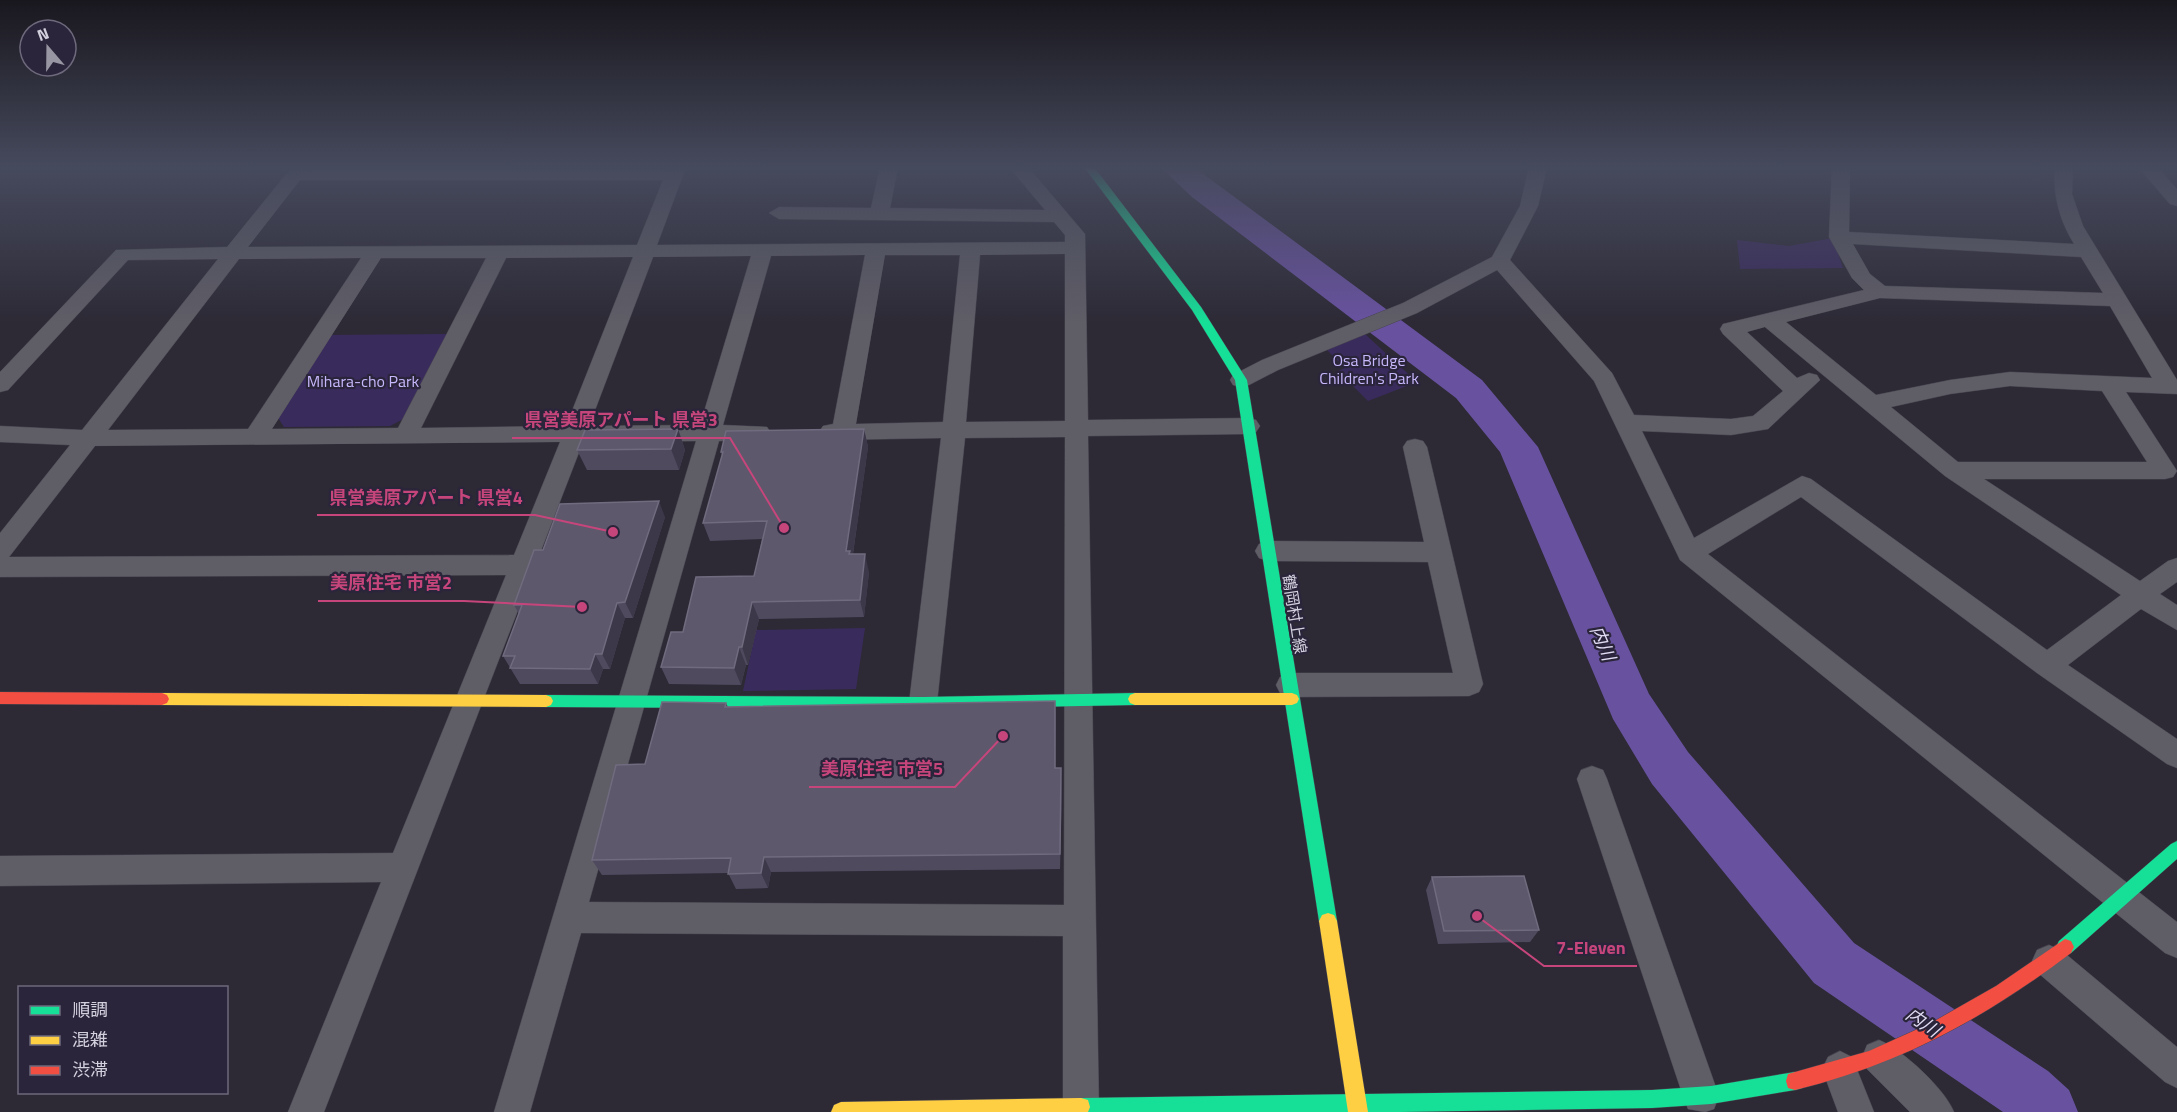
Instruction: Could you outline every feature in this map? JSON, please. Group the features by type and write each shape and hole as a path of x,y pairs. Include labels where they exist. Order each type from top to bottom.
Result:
{"street":[{"path":"0,551 260,219"},
{"path":"306,1112 574,436 657,219"},
{"path":"1062,219 1075,234 1080,699 1081,1110"},
{"name":"鶴岡村上線","path":"1128,219 1197,309 1241,380 1357,1107"},
{"path":"1241,380 1359,327 1410,308 1500,261 1522,219"},
{"path":"1838,219 1839,237 1862,278 1880,292"},
{"path":"2071,219 2115,300 2173,387"},
{"path":"1839,237 1902,243 1981,244 2087,251"},
{"path":"923,703 954,430 971,248"},
{"path":"0,385 123,254 1075,248"},
{"path":"843,432 876,249"},
{"path":"512,1112 763,250"},
{"path":"405,436 499,252"},
{"path":"255,437 374,253"},
{"path":"1500,261 1604,378 1689,552 2177,942"},
{"path":"1797,391 1731,329 1880,292 2115,300"},
{"path":"1770,320 1953,471 2177,619"},
{"path":"1627,423 1731,427 1760,423 1826,366"},
{"path":"1872,404 1950,387 2010,379 2108,382 2173,387"},
{"path":"1953,471 2165,471 2108,382"},
{"path":"809,432 1248,426"},
{"path":"0,434 89,438 574,436 776,432"},
{"path":"0,698 923,703 1291,692 1469,684 1415,447"},
{"path":"1689,552 1802,485 2047,665 2177,755"},
{"path":"1268,551 1439,552"},
{"path":"0,567 523,565"},
{"path":"2047,665 2177,568"},
{"path":"1592,780 1701,1096"},
{"path":"841,1112 1609,1103 1701,1096 1783,1084 1882,1056 1971,1016 2049,961 2123,899 2177,849"},
{"path":"0,872 404,867"},
{"path":"569,917 1080,921"},
{"path":"2049,961 2177,1070"},
{"path":"1882,1056 1936,1112"},
{"path":"1840,1069 1856,1112"}],"green space":[{"path":"1833,238 1843,268 1740,269 1737,240 1789,246"},
{"name":"Mihara-cho Park","path":"451,334 411,415 390,426 284,427 275,413 326,335"},
{"name":"Osa Bridge Children's Park","path":"1365,334 1417,382 1368,401 1338,371 1345,368 1325,348"},
{"path":"865,628 856,689 743,691 756,630"}],"building":[{"path":"678,429 671,449 577,450 585,430"},
{"path":"864,429 846,551 850,551 849,554 865,554 860,600 752,602 742,647 739,647 734,668 661,667 671,632 683,632 696,577 754,576 767,521 703,523 723,452 721,452 726,431"},
{"path":"659,501 625,602 617,603 602,654 595,654 590,669 510,668 515,656 503,656 522,605 514,605 534,550 543,550 560,504"},
{"path":"1055,701 1055,768 1061,768 1060,854 764,857 761,873 728,874 731,858 592,860 616,765 645,764 662,702 726,703 725,707"},
{"path":"1524,876 1539,930 1444,931 1432,877"}],"waterway":[{"name":"内川","path":"1242,219 1469,389 1518,447 1630,705 1670,768 1834,963 2027,1092 2047,1112"}],"traffic: fast":[{"path":"1128,219 1197,309 1241,380 1328,921"},
{"path":"546,701 923,703 1135,699"},
{"path":"2065,947 2177,849"},
{"path":"1081,1107 1652,1099 1711,1095 1795,1081"}],"traffic: slow":[{"path":"162,699 546,701"},
{"path":"1135,699 1292,699"},
{"path":"1328,921 1358,1112"},
{"path":"841,1112 1081,1107"}],"traffic: jam":[{"path":"0,698 162,699"},
{"path":"1795,1081 1869,1060 1938,1030 2003,992 2065,947"}],"place":[{"name":"県営美原アパート 県営3","path":"784,528"},
{"name":"県営美原アパート 県営4","path":"613,532"},
{"name":"美原住宅 市営2","path":"582,607"},
{"name":"美原住宅 市営5","path":"1003,736"},
{"name":"7-Eleven","path":"1477,916"}]}
